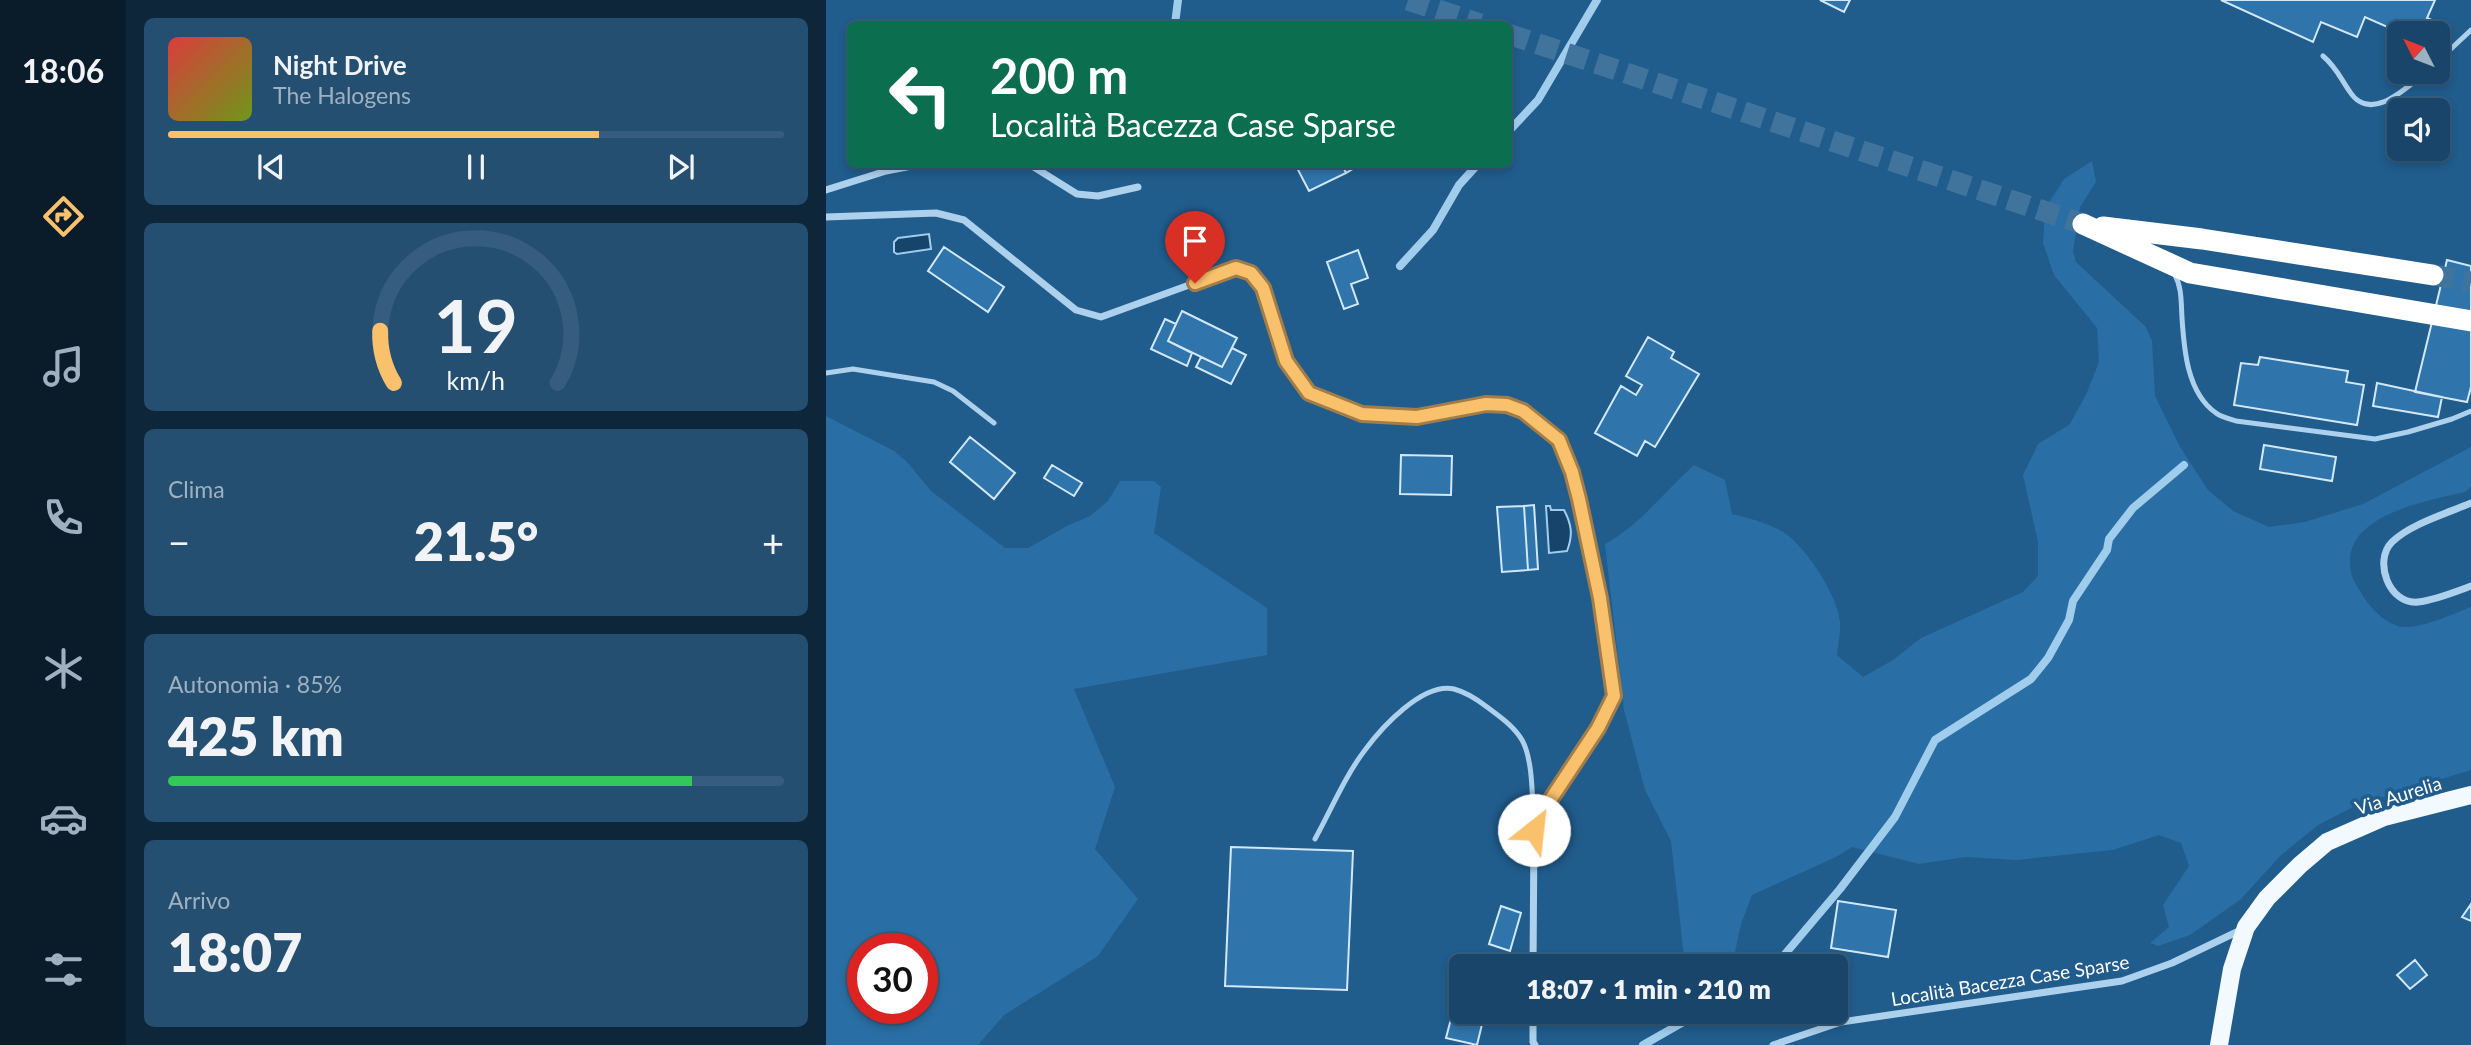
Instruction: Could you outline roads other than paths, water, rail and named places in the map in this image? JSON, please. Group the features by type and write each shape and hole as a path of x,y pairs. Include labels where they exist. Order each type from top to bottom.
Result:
{"highway":[{"path":"2433,275 2202,239 2083,224 2190,273 2471,321"}],"main road":[{"name":"Via Aurelia","path":"2219,1045 2232,969 2246,927 2267,898 2300,865 2328,842 2384,817 2471,795"}],"street":[{"path":"826,190 904,168"},
{"path":"1035,168 1077,194 1098,197 1138,187"},
{"path":"826,217 936,213 964,220 1076,310 1101,317 1236,268 1251,273 1263,288 1286,361 1309,393 1362,414 1417,417 1486,404 1507,405 1523,411 1559,440 1572,472 1598,586 1614,696 1598,728 1549,802 1534,830 1533,954"},
{"path":"2471,503 2409,530 2391,543 2385,554 2383,567 2386,580 2393,591 2416,603 2471,586"},
{"name":"Località Bacezza Case Sparse","path":"1773,1045 1841,1022 2122,981 2172,963 2246,927"},
{"path":"1533,1024 1535,1045"}],"lane":[{"path":"2450,50 2471,30"},
{"path":"2323,56 2336,68 2352,96 2368,104 2384,104 2410,84"},
{"path":"2168,263 2180,290 2189,374 2199,394 2216,413 2236,421 2375,439 2408,432 2471,411"},
{"path":"826,373 853,369 934,382 953,391 994,423"},
{"path":"1315,839 1363,752 1384,727 1417,699 1439,689 1454,689 1483,704 1509,724 1522,740 1528,757 1534,830"}],"waterway":[{"path":"1175,21 1178,0"},
{"path":"1512,128 1538,100 1597,0"},
{"path":"1400,266 1433,230 1459,185 1474,168"},
{"path":"1785,954 1840,889 1895,817 1935,740 2031,679 2048,658 2069,620 2073,601 2107,550 2109,539 2133,508 2184,465"},
{"path":"1643,1045 1680,1024"}],"tunnel":[{"path":"1408,0 1471,21"},
{"path":"1512,35 2083,224"},
{"path":"2433,275 2471,282"}]}
